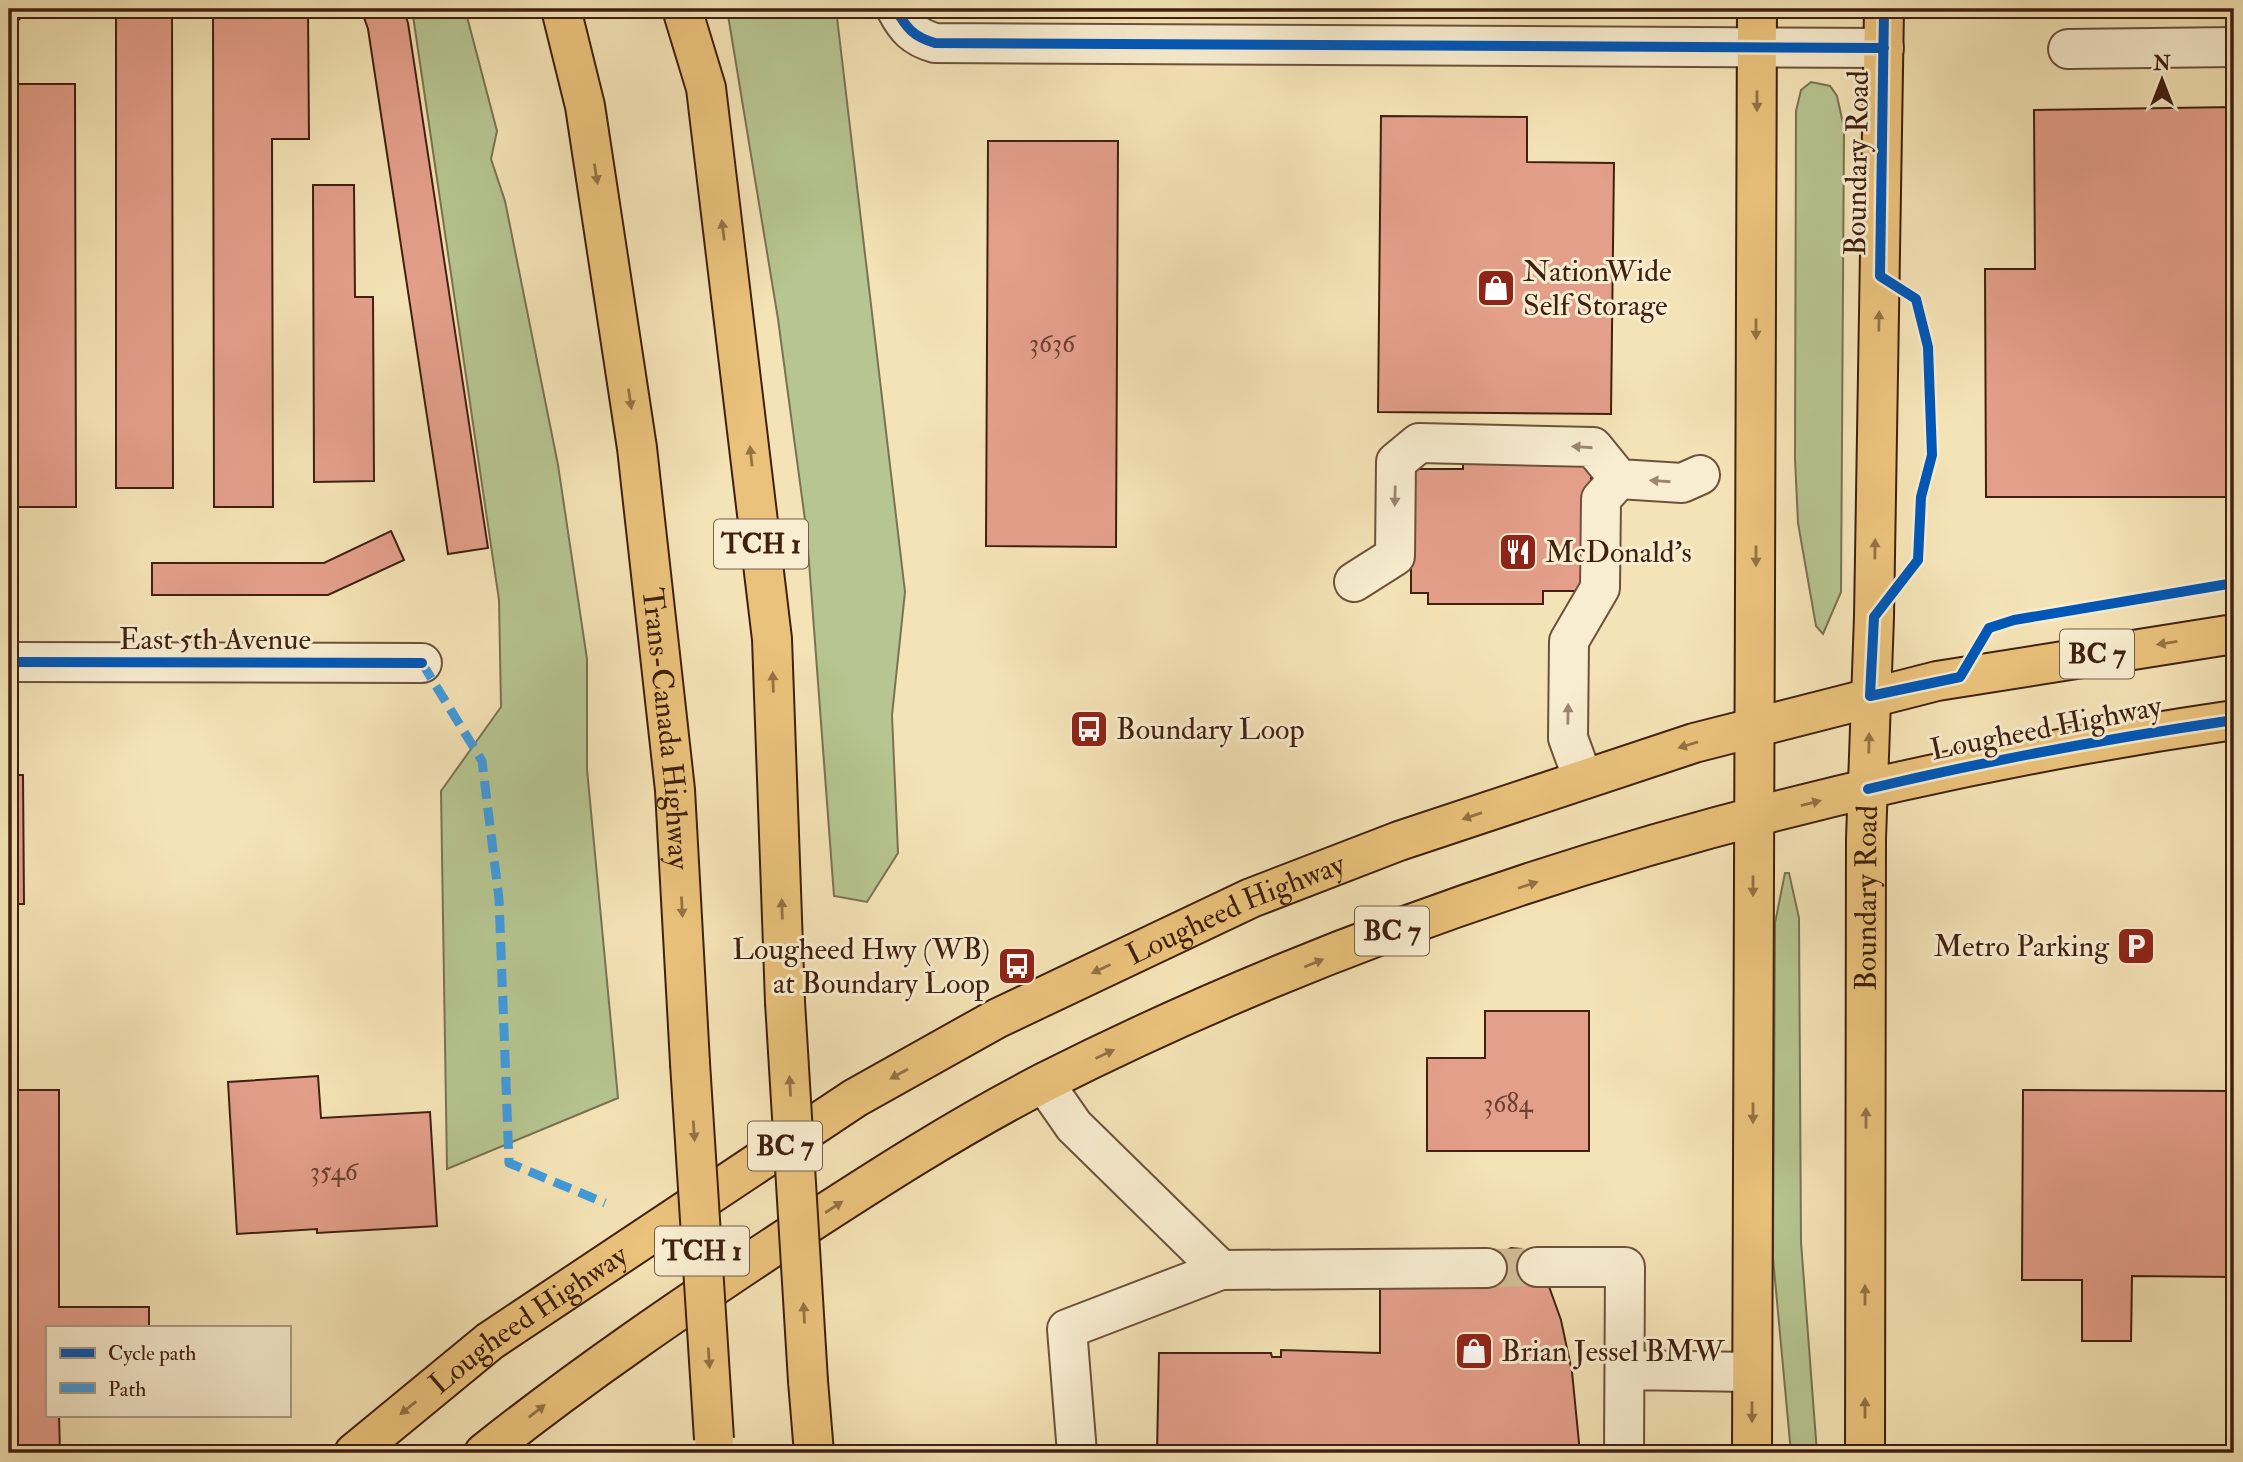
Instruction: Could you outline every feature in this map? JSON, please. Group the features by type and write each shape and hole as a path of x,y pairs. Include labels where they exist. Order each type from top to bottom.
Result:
{"main road":[{"path":"551,9 585,106"},
{"name":"Trans-Canada Highway","path":"561,9 585,106 637,448 672,762 715,1446"},
{"name":"TCH 1","path":"682,9 706,88 772,639 785,1002 814,1453"},
{"path":"691,9 706,88"},
{"path":"1752,1453 1757,9"},
{"name":"Boundary Road","path":"1865,1453 1868,789 1884,9"},
{"name":"Lougheed Highway","path":"354,1453 491,1341 855,1098 998,1018 1251,898 1399,841 1694,743 1755,729 1870,696 1973,674 2234,634"},
{"name":"Lougheed Highway","path":"484,1453 653,1325 864,1187 1044,1083 1202,1008 1410,924 1666,840 1868,789 2067,747 2234,720"}],"street":[{"path":"901,18 918,38 935,43 1884,48"},
{"path":"2068,49 2234,47"},
{"path":"1354,582 1395,556 1395,463 1419,443 1593,447 1619,479 1682,483 1700,475"},
{"path":"1583,779 1568,738 1569,640 1600,588 1601,499 1619,479"},
{"name":"East 5th Avenue","path":"9,662 422,663"},
{"path":"1044,1083 1074,1126 1221,1270"},
{"path":"1538,1267 1625,1267 1624,1453"},
{"path":"1077,1453 1067,1329 1221,1270 1487,1268"},
{"path":"1625,1370 1752,1371"}],"green space":[{"path":"412,9 465,9 497,131 491,159 505,201 558,465 587,659 587,769 618,1098 447,1169 441,791 501,707 499,600"},
{"path":"727,9 836,9 905,592 892,715 898,853 867,902 834,896 807,535 778,319"},
{"path":"1811,82 1830,86 1837,96 1844,128 1841,592 1823,634 1816,626 1798,523 1795,459 1796,111 1801,90"},
{"path":"1785,873 1789,873 1799,918 1801,1242 1817,1453 1791,1453 1773,1258 1775,923"}],"building":[{"path":"9,9 29,9 9,30"},
{"path":"116,9 172,9 173,488 116,488"},
{"path":"213,9 308,9 309,139 272,139 273,507 214,507"},
{"path":"361,9 403,9 408,23 488,548 448,554 368,29"},
{"path":"15,84 75,84 76,507 16,507"},
{"path":"2234,107 2234,497 1986,497 1985,269 2035,269 2034,110"},
{"name":"NationWide Self Storage","path":"1381,116 1527,117 1527,162 1614,163 1611,414 1378,412"},
{"path":"988,141 1118,141 1116,547 986,546"},
{"path":"313,185 354,185 355,297 373,297 374,481 314,482"},
{"path":"1591,460 1591,591 1543,591 1543,604 1428,604 1428,593 1411,593 1411,469 1463,469 1463,462"},
{"path":"391,531 404,560 328,595 152,595 152,563 324,563"},
{"path":"9,775 23,775 24,904 9,904"},
{"path":"1485,1011 1589,1011 1589,1151 1427,1151 1427,1058 1485,1058"},
{"path":"318,1076 321,1118 430,1112 437,1226 317,1233 317,1229 237,1234 228,1082"},
{"path":"9,1090 59,1090 59,1307 149,1307 149,1326 46,1326 46,1416 59,1416 60,1453 9,1453"},
{"path":"2023,1090 2234,1091 2234,1277 2132,1276 2131,1341 2082,1341 2082,1280 2022,1280"},
{"name":"Brian Jessel BMW","path":"1511,1248 1521,1249 1547,1281 1561,1320 1572,1372 1580,1453 1157,1453 1159,1353 1271,1353 1272,1357 1281,1357 1281,1350 1380,1353 1380,1286 1487,1268 1500,1254"}],"tunnel":[{"path":"1487,1268 1537,1267"}],"marked path":[{"path":"422,663 482,761 499,899 509,1163 605,1203"}],"cycle path":[{"path":"896,9 911,31 935,43 1884,48"},
{"path":"1884,9 1880,276 1916,299 1928,347 1932,455 1921,497 1918,560 1874,617 1870,696 1960,677 1989,628 2014,620 2234,583"},
{"path":"9,662 422,663"},
{"path":"1868,789 2050,750 2234,720"}],"place":[{"name":"NationWide Self Storage","path":"1496,288"},
{"name":"McDonald's","path":"1518,552"},
{"name":"Boundary Loop","path":"1089,729"},
{"name":"Metro Parking","path":"2136,946"},
{"name":"Lougheed Hwy (WB) at Boundary Loop","path":"1017,966"},
{"name":"Brian Jessel BMW","path":"1474,1351"}]}
